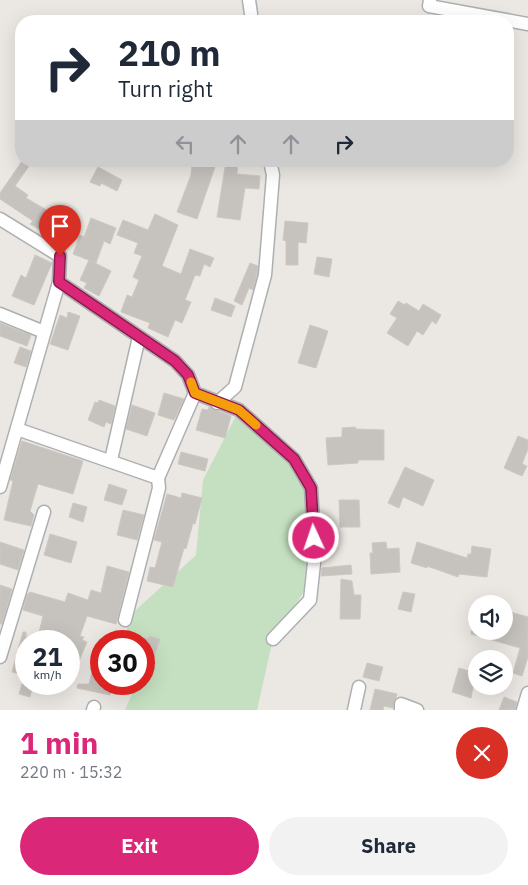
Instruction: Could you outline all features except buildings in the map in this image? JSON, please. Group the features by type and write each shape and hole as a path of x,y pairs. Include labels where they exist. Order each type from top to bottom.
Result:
{"street":[{"path":"249,0 251,15"},
{"path":"430,0 429,6 478,15"},
{"path":"514,21 528,24"},
{"path":"217,403 236,386 265,275 273,175 271,167"},
{"path":"0,219 60,256 59,282 0,487"},
{"path":"59,282 175,361 188,375 195,393 239,410 294,459 311,488 315,554 310,600 273,639"},
{"path":"0,314 44,332"},
{"path":"111,460 139,337"},
{"path":"125,620 159,488 158,478 195,393"},
{"path":"17,429 111,460 158,478"},
{"path":"0,657 44,512"},
{"path":"354,710 359,687"},
{"path":"523,710 528,693"},
{"path":"401,710 402,704 417,710"}],"green space":[{"path":"239,410 311,488 312,579 273,639 257,710 125,710 131,695 155,695 155,630 127,630 125,620 196,555 203,480"}],"slow traffic":[{"path":"191,382 195,393 239,410 256,425"}],"route":[{"path":"60,256 59,282 175,361 188,375 195,393 239,410 294,459 311,488 314,538"}]}
